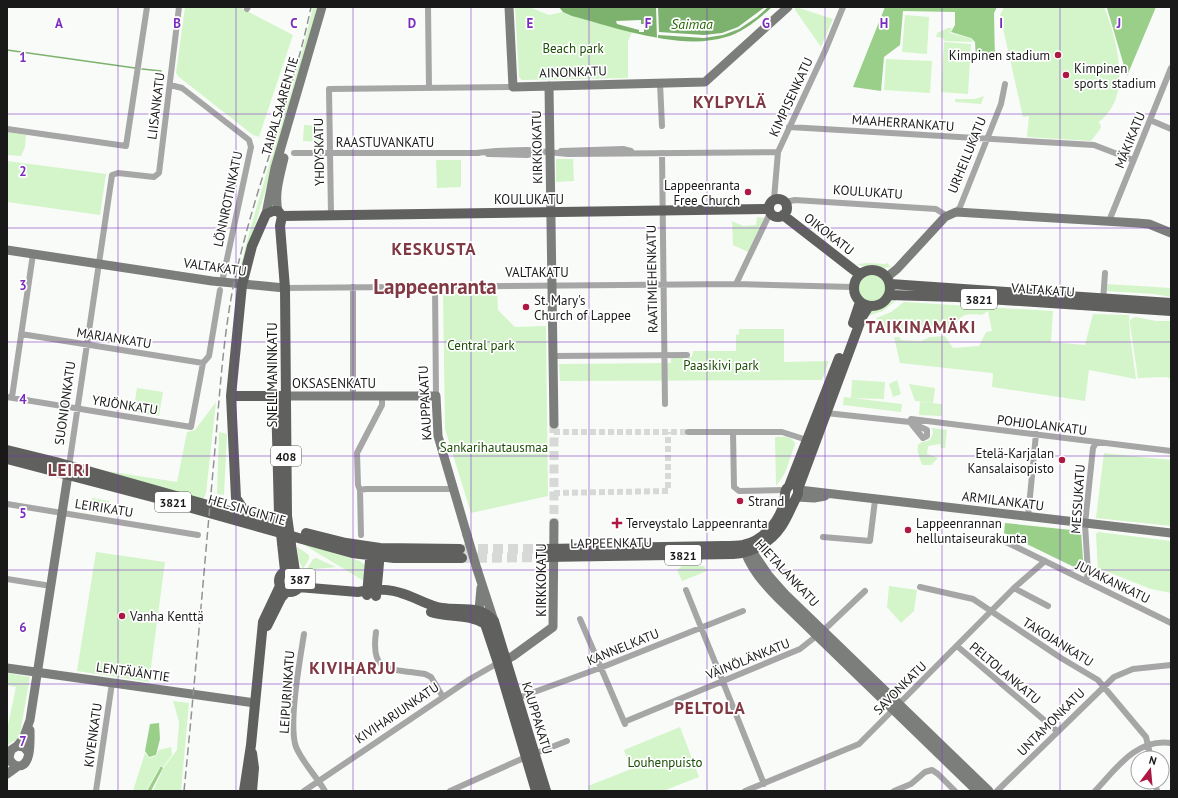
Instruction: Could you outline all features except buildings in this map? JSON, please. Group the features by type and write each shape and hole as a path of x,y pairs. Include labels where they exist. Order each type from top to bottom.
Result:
{"main road":[{"path":"774,199 780,199 785,202 786,210 783,215 776,217 770,211 770,203 774,199"},
{"name":"KOULUKATU","path":"282,218 331,215 662,210 770,211"},
{"path":"271,211 282,218 271,227 266,217 271,211"},
{"name":"OIKOKATU","path":"783,215 859,274"},
{"name":"TAIPALSAARENTIE","path":"234,492 231,396 242,285 252,246 266,217"},
{"name":"SNELLMANINKATU","path":"282,218 286,288 281,396 283,515 290,538 290,571"},
{"name":"3821","path":"859,274 866,270 874,270 881,272 888,281"},
{"path":"859,274 853,287 855,295 864,304 882,304 889,295 888,281"},
{"name":"VALTAKATU","path":"888,281 1171,311"},
{"name":"VALTAKATU","path":"889,295 1103,303 1171,303"},
{"name":"LAPPEENKATU","path":"549,553 747,550 776,522 792,492 826,413 862,317 864,304"},
{"name":"LAPPEENKATU","path":"792,492 807,440 857,315 864,304"},
{"name":"OKSASENKATU","path":"231,396 281,396"},
{"name":"HELSINGINTIE","path":"7,450 290,538"},
{"name":"HELSINGINTIE","path":"7,459 69,470 221,508 276,524 290,538"},
{"path":"221,508 230,504 234,492"},
{"path":"234,492 238,502 244,510 276,524"},
{"name":"3821","path":"290,538 338,541 375,552 461,554"},
{"path":"375,552 369,593 396,598 442,615 483,615"},
{"name":"387","path":"290,571 300,580 298,587 293,591 284,589 279,579 290,571"},
{"name":"387","path":"298,587 369,593"},
{"path":"244,791 251,745 263,622 284,589"},
{"name":"KAUPPAKATU","path":"483,615 502,662 530,755 546,791"},
{"path":"251,745 254,768 252,791"},
{"name":"KAUPPAKATU","path":"530,755 536,791"}],"street":[{"path":"7,129 126,146 147,7"},
{"name":"LIISANKATU","path":"126,174 154,177 159,173 179,7"},
{"name":"TAIPALSAARENTIE","path":"266,217 275,168 322,7"},
{"name":"TAIPALSAARENTIE","path":"282,218 276,204 285,152 312,65 327,7"},
{"path":"428,7 428,88"},
{"path":"509,7 513,87"},
{"name":"AINONKATU","path":"329,88 513,87 705,82 788,7"},
{"name":"KIMPISENKATU","path":"774,199 778,152 825,51 843,7"},
{"name":"MÄKIKATU","path":"1110,221 1133,160 1171,68"},
{"path":"660,83 662,126"},
{"name":"URHEILUKATU","path":"888,281 897,269 960,207 1001,104 1005,84"},
{"name":"LÖNNROTINKATU","path":"170,85 182,88 249,140 251,147 222,282 209,356 203,363 191,427"},
{"name":"KIRKKOKATU","path":"549,86 554,424"},
{"name":"YHDYSKATU","path":"329,88 331,215"},
{"path":"1150,120 1171,129"},
{"name":"MAAHERRANKATU","path":"789,127 1094,145 1133,160"},
{"name":"RAASTUVANKATU","path":"294,153 476,153 527,155 550,152 568,154 778,152"},
{"name":"RAATIMIEHENKATU","path":"662,153 665,404"},
{"name":"SUONIONKATU","path":"29,753 30,720 63,513 112,175 118,173 126,174"},
{"name":"KOULUKATU","path":"785,202 794,200 936,209 952,214 1149,224 1171,233"},
{"path":"736,284 770,211"},
{"name":"VALTAKATU","path":"7,250 242,285 286,288 663,284 853,287"},
{"path":"9,397 21,334 33,254"},
{"path":"1103,303 1105,273"},
{"name":"KAUPPAKATU","path":"435,286 438,436 481,584 483,615"},
{"path":"353,287 353,396"},
{"name":"MARJANKATU","path":"21,334 203,363"},
{"path":"554,356 687,354"},
{"name":"OKSASENKATU","path":"281,396 436,396"},
{"path":"361,535 357,453 382,405 382,396"},
{"name":"YRJÖNKATU","path":"9,397 191,427"},
{"name":"POHJOLANKATU","path":"826,413 911,420 1171,451"},
{"path":"688,432 782,432 807,440"},
{"path":"733,432 734,487 739,491 792,492"},
{"path":"1028,517 1036,434"},
{"name":"MESSUKATU","path":"1086,581 1088,573 1085,524 1093,448 1096,443"},
{"path":"360,490 453,488"},
{"name":"ARMILANKATU","path":"792,492 814,498 833,495 1171,533"},
{"path":"823,536 870,541 875,500"},
{"name":"LEIRIKATU","path":"7,504 198,535"},
{"name":"KIRKKOKATU","path":"502,662 550,631 553,627 549,553 554,524"},
{"name":"JUVAKANKATU","path":"996,537 1171,623"},
{"name":"HIETALANKATU","path":"747,550 763,583 866,676 977,791"},
{"name":"SAVONKATU","path":"745,791 859,744 1014,588 1045,561"},
{"path":"7,579 51,586"},
{"name":"TAKOJANKATU","path":"920,587 973,599 990,612 1098,680 1146,737 1149,750"},
{"path":"1014,588 1048,606"},
{"path":"686,590 764,784"},
{"name":"VÄINÖLÄNKATU","path":"600,668 624,723 800,649 820,633 865,591"},
{"name":"KANNELKATU","path":"513,699 600,668 743,611"},
{"path":"580,619 600,668"},
{"path":"376,632 375,656 379,663 386,668 425,674 431,677 444,697"},
{"name":"LEIPURINKATU","path":"304,634 296,685 293,733 296,746 302,758 325,791"},
{"name":"PELTOLANKATU","path":"957,646 1057,731"},
{"name":"KIVIHARJUNKATU","path":"304,791 444,697 502,662"},
{"name":"UNTAMONKATU","path":"997,791 1103,686 1114,677 1125,672 1171,665"},
{"name":"LENTÄJÄNTIE","path":"7,668 255,703"},
{"name":"KIVENKATU","path":"96,791 112,683"},
{"name":"HIETALANKATU","path":"897,707 989,791"},
{"name":"SUONIONKATU","path":"17,746 23,739 30,720"},
{"path":"450,791 530,755 567,741"},
{"path":"1095,791 1135,750 1148,744 1160,742 1171,743"},
{"path":"7,774 18,766 26,763 29,753 24,747 17,746 11,750 8,759 13,764 18,766"},
{"path":"894,791 911,784 925,772 932,770 955,791"}],"green space":[{"path":"185,7 239,7 293,35 259,137 253,135 179,77 176,73"},
{"path":"313,7 317,7 309,38 242,272 239,272 296,74"},
{"name":"Beach park","path":"515,7 529,7 549,15 563,12 632,32 628,41 628,78 522,80 519,77"},
{"path":"796,7 833,19 821,47 795,10"},
{"name":"Kimpinen sports stadium","path":"1004,7 1104,7 1116,44 1119,87 1116,99 1109,112 1098,123 1100,123 1101,128 1091,141 1027,137 1029,116 1023,117 1000,15"},
{"path":"905,15 929,17 927,54 902,52"},
{"path":"948,28 952,28 950,33 970,38 973,42 944,41 943,38 936,37 937,33"},
{"path":"944,42 971,44 968,94 941,92"},
{"path":"886,59 932,61 930,93 884,90"},
{"path":"984,96 981,104 955,102 955,99 975,99"},
{"path":"304,125 321,126 320,142 303,141"},
{"path":"7,132 26,135 25,147 21,156 7,155"},
{"path":"556,159 573,159 574,181 556,182"},
{"path":"436,160 461,160 461,187 437,188"},
{"path":"7,161 106,174 100,215 7,202"},
{"path":"757,217 764,218 748,252 733,245 732,221 743,226 756,225"},
{"path":"887,263 891,267 884,268 857,264"},
{"path":"871,274 881,276 888,285 885,297 876,302 862,300 856,290 859,279"},
{"path":"1106,284 1171,288 1171,297 1154,294 1105,291"},
{"path":"497,290 498,310 515,327 546,326 548,496 471,513 445,429 443,291"},
{"path":"899,298 883,311 868,316 872,311"},
{"path":"904,302 1053,311 1051,342 1085,345 1093,314 1129,315 1130,336 1136,379 1089,370 1085,401 992,387 992,373 900,363 894,337 900,337 901,340 921,341 930,337 945,336 953,348 979,346 986,332 992,331 988,311 982,315 970,314 963,316 957,321 951,331 887,331 876,318 891,312"},
{"path":"1135,317 1156,321 1171,321 1171,379 1167,377 1138,378 1130,324 1130,320"},
{"name":"Paasikivi park","path":"739,329 784,329 784,362 829,361 822,380 560,381 559,364 671,363 671,357 692,357 693,351 736,351 736,335 739,334"},
{"path":"852,380 885,382 884,399 851,398"},
{"path":"897,380 901,394 893,397 889,384"},
{"path":"909,384 935,388 933,403 915,401"},
{"path":"137,388 163,392 159,416 133,412"},
{"path":"844,397 902,404 901,412 843,405"},
{"path":"216,402 206,493 203,500 94,469 177,482 187,432 195,430"},
{"path":"920,402 942,404 942,416 919,415"},
{"path":"932,428 947,430 945,448 941,448 940,444 928,446 927,454 938,458 931,465 922,465 918,445 921,442 930,440 933,433"},
{"path":"219,432 227,434 224,495 217,494"},
{"path":"775,437 792,439 795,444 785,473 776,486"},
{"path":"1104,453 1171,460 1171,526 1096,518"},
{"path":"92,498 109,501 107,514 90,512"},
{"path":"1098,532 1171,541 1171,593 1151,589 1103,570 1098,571 1096,534"},
{"path":"301,543 360,561 365,565 364,581"},
{"path":"297,547 309,555 309,559 303,569 299,561"},
{"name":"Vanha Kenttä","path":"96,552 165,562 149,682 77,671"},
{"path":"316,558 336,567 316,569 314,582 308,580 304,574 313,559"},
{"path":"682,566 704,566 707,571 682,581 677,570"},
{"path":"889,586 917,590 914,611 901,623 887,607"},
{"path":"7,673 30,677 20,734 17,739 7,745 7,730 16,687 7,685"},
{"path":"173,701 189,703 181,791 153,791 164,767 177,750 179,722"},
{"name":"Louhenpuisto","path":"680,727 699,777 663,791 590,791 588,786 631,769 624,750"},
{"path":"171,747 172,755 163,767 161,765 146,791 133,791 145,753 149,758 156,756 159,750"}],"shaded area":[{"path":"885,7 997,7 994,13 995,61 976,60 975,42 971,38 951,32 955,25 955,12 903,11 900,45 884,57 881,91 853,87"},
{"path":"1106,7 1156,7 1127,76 1107,8"},
{"path":"1005,523 1081,531 1083,560 1078,569 1004,533"},
{"path":"159,723 160,739 156,755 149,757 145,751 150,724"},
{"path":"161,766 163,768 151,791 147,791"}],"water":[{"name":"Saimaa","path":"559,7 772,7 750,25 732,35 708,41 689,41 669,40 629,32 572,16 563,12"}],"pier":[{"path":"656,7 658,7 659,32 704,35 722,33 738,27 765,7 768,7 757,17 739,29 723,35 704,38 658,35 657,39"},
{"path":"641,20 641,24 644,24 644,32 639,32 639,30 617,24 616,21"}],"waterway":[{"path":"7,50 135,68"},
{"path":"142,69 161,71"}],"tunnel":[{"path":"554,424 554,523"},
{"path":"554,432 688,432"},
{"path":"554,493 668,491 668,432"},
{"path":"463,549 545,549"},
{"path":"462,558 545,557"}],"railway":[{"path":"184,791 221,376 232,293 240,257 260,185 293,79 311,7"}],"place":[{"name":"Kimpinen stadium","path":"1058,55"},
{"name":"Kimpinen sports stadium","path":"1066,75"},
{"name":"Lappeenranta Free Church","path":"748,192"},
{"name":"St. Mary's Church of Lappee","path":"526,307"},
{"name":"Etelä-Karjalan Kansalaisopisto","path":"1062,460"},
{"name":"Strand","path":"740,501"},
{"name":"Terveystalo Lappeenranta","path":"617,523"},
{"name":"Lappeenrannan helluntaiseurakunta","path":"908,530"},
{"name":"Vanha Kenttä","path":"122,616"}],"district":[{"name":"KYLPYLÄ","path":"730,102"},
{"name":"KESKUSTA","path":"434,249"},
{"name":"Lappeenranta","path":"435,286"},
{"name":"TAIKINAMÄKI","path":"921,327"},
{"name":"LEIRI","path":"69,470"},
{"name":"KIVIHARJU","path":"353,668"},
{"name":"PELTOLA","path":"710,708"}],"park label":[{"name":"Central park","path":"481,345"},
{"name":"Sankarihautausmaa","path":"494,447"}]}
